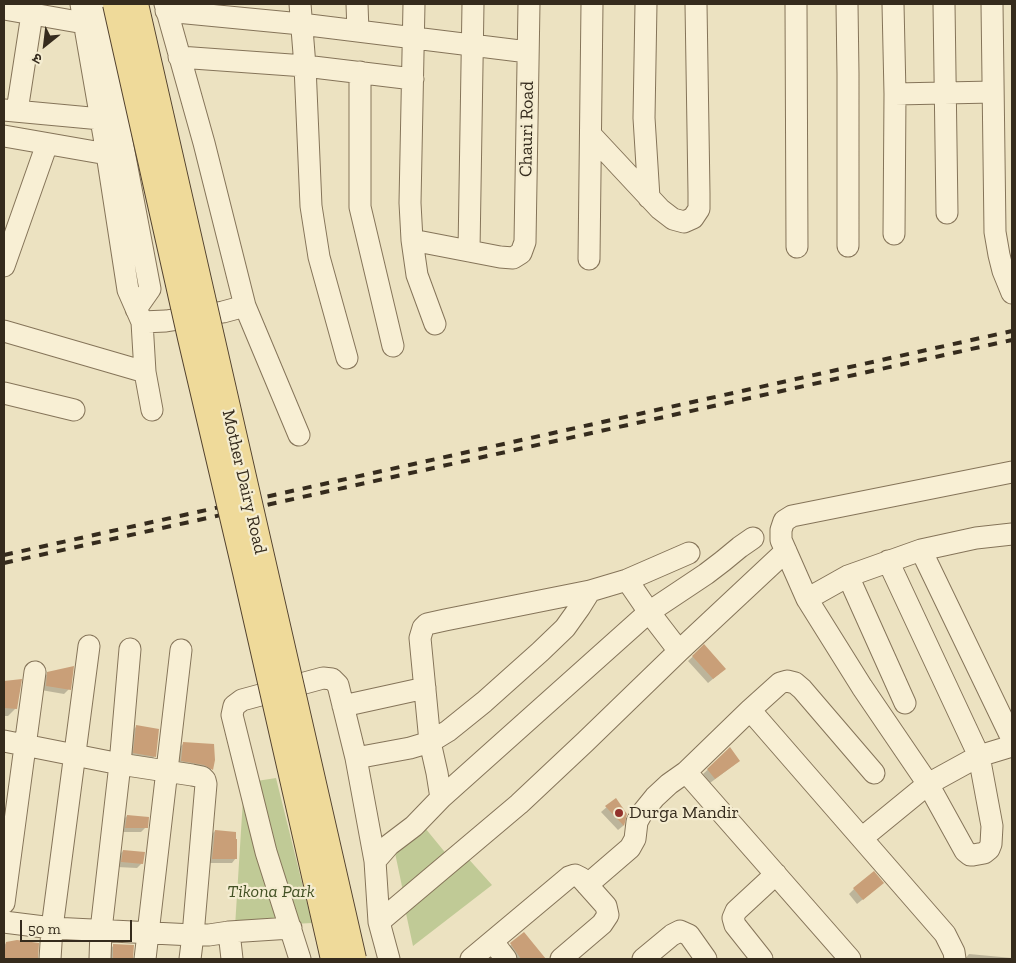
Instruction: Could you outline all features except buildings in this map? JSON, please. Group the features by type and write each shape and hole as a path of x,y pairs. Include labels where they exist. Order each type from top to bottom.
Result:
{"main road":[{"name":"Mother Dairy Road","path":"116,4 190,338 334,959"},
{"name":"Mother Dairy Road","path":"135,4 353,959"}],"street":[{"path":"96,4 150,289 139,315"},
{"path":"357,4 358,30"},
{"path":"414,4 410,203 412,240 417,275 435,324"},
{"path":"412,240 469,251 472,4"},
{"name":"Chauri Road","path":"469,251 513,258 521,253 525,242 529,4"},
{"path":"589,259 592,4"},
{"path":"646,4 644,118 649,198"},
{"path":"591,135 660,209 673,219 684,222 693,218 698,209 700,193 696,4"},
{"path":"796,4 797,247"},
{"path":"847,4 848,246"},
{"path":"892,4 894,234"},
{"path":"944,4 946,213"},
{"path":"992,4 995,232 1003,272 1012,293"},
{"path":"300,435 245,306 204,143 165,8 301,14 358,30 528,52"},
{"path":"4,10 32,14 82,13 107,154 128,290 139,315 145,372 152,410"},
{"path":"32,14 10,110 101,119"},
{"path":"301,14 311,206 319,257 347,358"},
{"path":"179,57 305,66 413,78"},
{"path":"360,72 360,207 394,346"},
{"path":"894,94 993,92"},
{"path":"4,136 107,154"},
{"path":"4,266 47,144"},
{"path":"1003,272 1012,246"},
{"path":"139,315 166,321 223,312 245,306"},
{"path":"4,331 145,372"},
{"path":"4,393 74,410"},
{"path":"888,562 979,756 992,826 991,844 984,853 970,855 965,851 928,784 862,687 807,598 781,540 781,530 784,521 792,516 1012,472"},
{"path":"807,598 848,576 921,550 976,538 1012,534"},
{"path":"375,861 389,845 414,826 441,798 649,612 718,565 753,538"},
{"path":"921,550 1012,740"},
{"path":"379,922 519,804 786,551"},
{"path":"441,798 438,772 430,742 420,638 422,628 427,624 590,591 627,580 689,553"},
{"path":"848,576 905,703"},
{"path":"627,580 679,651"},
{"path":"356,758 410,748 430,742 448,731 565,628 590,591"},
{"path":"50,959 52,928 89,646"},
{"path":"100,959 101,930 120,764 130,649"},
{"path":"145,959 181,650"},
{"path":"4,903 35,672"},
{"path":"300,959 266,852 232,715 234,706 242,700 323,678 332,680 338,686 356,758 375,861 379,922 389,959"},
{"path":"587,885 630,848 635,839 637,822 655,797 686,772 750,710 780,684 787,681 794,683 802,689 874,773"},
{"path":"343,706 425,688"},
{"path":"750,710 945,934 954,952 955,959"},
{"path":"4,741 120,764 202,777 205,780 190,959"},
{"path":"862,838 928,784 979,756 1012,746"},
{"path":"686,772 850,959"},
{"path":"762,959 735,925 733,918 736,911 776,874"},
{"path":"471,959 569,877 575,875 606,906 608,915 602,924 561,959"},
{"path":"4,922 52,928 193,935 291,928"},
{"path":"643,959 672,935 680,931 689,935 706,959"},
{"path":"230,932 232,959"},
{"path":"493,942 506,959"}],"green space":[{"name":"Tikona Park","path":"276,778 312,923 235,927 244,783"},
{"path":"421,823 448,856 404,896 394,848"},
{"path":"465,855 492,885 413,946 404,904"}],"railway":[{"path":"4,555 1012,331"},
{"path":"4,563 1012,340"}],"place":[{"name":"Durga Mandir","path":"619,813"}]}
